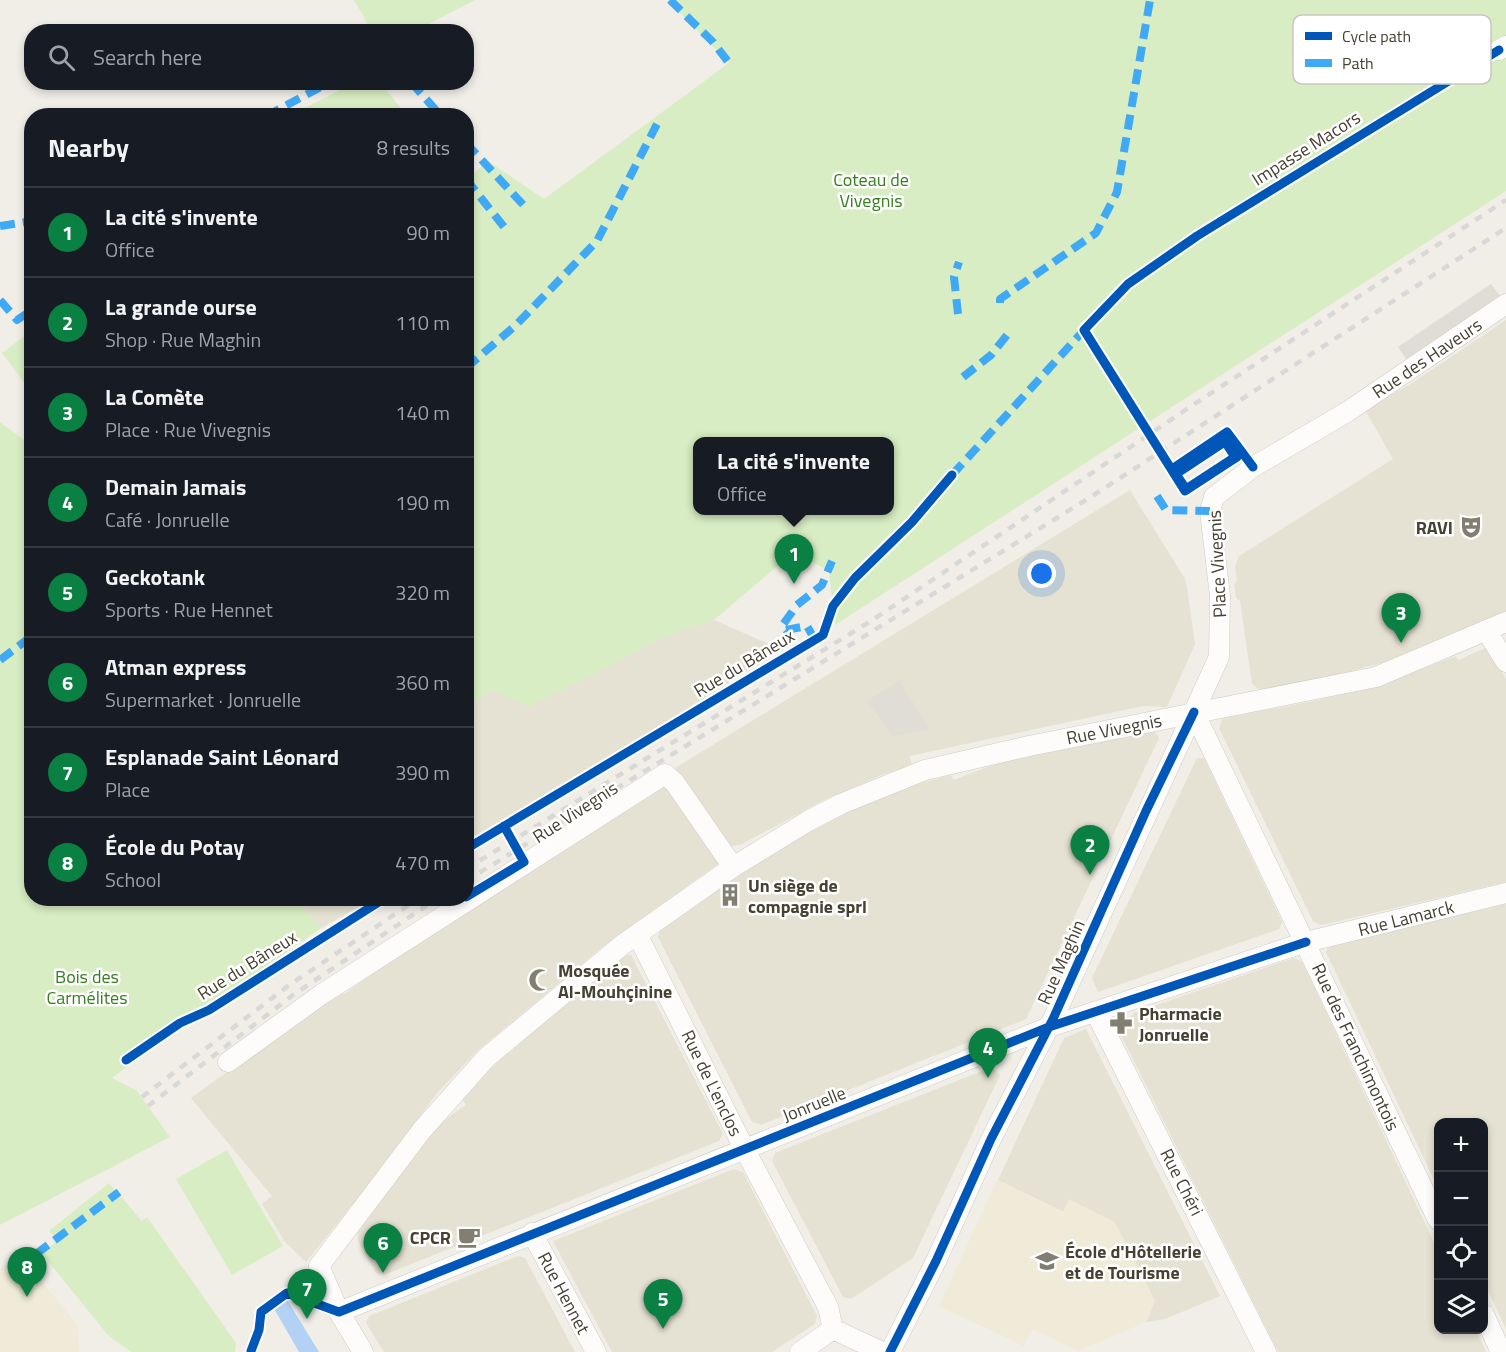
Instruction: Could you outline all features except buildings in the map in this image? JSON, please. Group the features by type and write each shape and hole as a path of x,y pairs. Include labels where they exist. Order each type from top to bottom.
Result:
{"street":[{"name":"Rue des Haveurs","path":"1347,412 1506,304"},
{"name":"Place Vivegnis","path":"1194,712 1219,657 1220,596 1210,511 1214,497 1253,467 1347,412"},
{"name":"Rue Vivegnis","path":"339,1312 319,1266 422,1130 478,1065 637,934 783,835 833,808 925,770 1029,746 1376,677 1506,622"},
{"path":"1486,630 1506,662"},
{"name":"Rue des Franchimontois","path":"1194,712 1434,1213"},
{"name":"Rue Maghin","path":"890,1352 936,1262 991,1139 1049,1027 1194,712"},
{"name":"Rue Vivegnis","path":"474,897 665,774 675,783 733,867"},
{"name":"Rue Lamarck","path":"1306,942 1506,893"},
{"name":"Rue Vivegnis","path":"228,1062 322,994 459,906"},
{"name":"Rue de L'enclos","path":"637,934 745,1150 828,1307 833,1329"},
{"name":"Jonruelle","path":"339,1312 1049,1027 1306,942"},
{"name":"Rue Chéri","path":"1096,1012 1266,1352"},
{"name":"Rue Hennet","path":"532,1233 596,1352"},
{"path":"339,1312 363,1352"},
{"path":"1488,1324 1501,1352"},
{"path":"800,1352 833,1329 882,1352"}],"shaded area":[{"path":"1491,284 1500,296 1406,359 1398,347"},
{"path":"1506,320 1506,611 1386,662 1312,681 1260,690 1252,684 1240,601 1236,598 1235,567 1239,556 1393,459 1365,410 1412,383"},
{"path":"1130,490 1185,579 1187,587 1195,644 1167,707 1143,706 910,756 912,766 884,774 822,801 740,845 729,846 675,768"},
{"path":"714,620 769,644 772,655 474,841 474,701 494,690"},
{"path":"1487,647 1506,679 1506,882 1326,924 1320,925 1313,921 1219,728 1223,718 1314,701 1388,682 1456,656 1458,660 1461,659"},
{"path":"899,681 930,729 892,736 867,701"},
{"path":"1154,731 1159,738 1026,1019 761,1125 752,1122 658,937 660,929 734,875 841,815 910,786 951,775 954,780 997,763"},
{"path":"1197,758 1204,758 1282,922 1279,929 1098,992 1092,978"},
{"path":"663,781 722,861 601,948 478,1050 437,1093 353,1207 351,1206 306,1262 285,1242 262,1204 272,1196 191,1098 340,991 344,994 438,928 545,863"},
{"path":"1506,904 1506,1329 1488,1291 1488,1118 1434,1118 1434,1180 1326,952 1330,944"},
{"path":"302,906 360,906 321,928"},
{"path":"622,955 631,955 723,1134 719,1141 384,1275 376,1273 358,1241 358,1231 387,1188 436,1126 466,1105 461,1097 476,1081"},
{"path":"1294,958 1301,961 1434,1242 1434,1334 1478,1334 1486,1352 1278,1352 1116,1025 1119,1020 1133,1013"},
{"path":"1086,1029 1220,1296 1165,1319 1146,1322 1155,1301 1069,1200 1064,1212 998,1180 1064,1038"},
{"path":"992,1067 1000,1075 913,1258 851,1299 843,1297 772,1161 775,1153"},
{"path":"734,1169 743,1172 817,1316 815,1324 772,1352 612,1352 553,1241"},
{"name":"École d'Hôtellerie et de Tourisme","path":"997,1180 1063,1212 1069,1199 1115,1222 1155,1301 1146,1322 1078,1351 1032,1329 1024,1346 939,1306"},
{"path":"19,1253 78,1326 79,1352 0,1352 0,1269"},
{"path":"518,1256 525,1258 575,1352 384,1352 366,1323 369,1316"}],"green space":[{"path":"354,0 475,0 429,24 368,24"},
{"name":"Coteau de Vivegnis","path":"668,0 1506,0 1506,191 835,625 829,571 794,552 714,620 667,636 529,707 494,690 474,702 474,173 488,161 544,199 729,63"},
{"path":"340,90 386,90 401,108 305,108"},
{"path":"24,336 24,383 2,353"},
{"name":"Bois des Carmélites","path":"0,422 24,440 24,906 302,906 321,928 170,1034 112,1078 137,1091 170,1137 0,1225"},
{"path":"227,1150 283,1246 232,1275 176,1179"},
{"path":"109,1183 142,1221 147,1217 236,1343 235,1352 131,1352 108,1335 42,1254 58,1240 49,1231"}],"water":[{"path":"286,1298 319,1352 299,1352 272,1305"}],"railway":[{"path":"474,864 871,621 1196,403 1506,200"},
{"path":"474,876 1086,500 1506,228"},
{"path":"142,1097 288,986 407,906"},
{"path":"148,1106 293,995 426,906"}],"marked path":[{"path":"670,0 713,42 729,63"},
{"path":"1000,303 1000,299 1096,233 1117,192 1150,0"},
{"path":"281,108 315,90"},
{"path":"418,90 434,108"},
{"path":"474,361 516,325 597,241 657,124"},
{"path":"474,152 528,210"},
{"path":"474,189 504,227"},
{"path":"0,226 24,222"},
{"path":"958,314 954,277 959,262"},
{"path":"0,300 17,320 24,315"},
{"path":"952,475 1084,330"},
{"path":"963,377 991,355 1007,335"},
{"path":"1157,496 1166,510 1210,511"},
{"path":"815,640 807,626 786,630 782,626 797,605 822,585 832,561"},
{"path":"0,660 24,642"},
{"path":"36,1254 119,1192"}],"cycle path":[{"name":"Impasse Macors","path":"1491,55 1499,50"},
{"name":"Impasse Macors","path":"1225,442 1237,457 1185,491 1084,330 1128,284 1197,236 1444,84"},
{"name":"Impasse Macors","path":"1225,442 1224,440 1178,471 1175,467 1227,432 1253,467"},
{"name":"Impasse Macors","path":"1225,442 1235,457 1186,489 1176,474 1225,442"},
{"name":"Rue du Bâneux","path":"474,844 823,635 833,606 855,578 912,522 952,475"},
{"path":"890,1352 936,1261 991,1139 1053,1019 1146,811 1194,712"},
{"path":"474,892 524,862 504,826"},
{"name":"Rue du Bâneux","path":"126,1060 180,1023 209,1010 372,906"},
{"path":"251,1351 259,1330 261,1312 287,1293 339,1312 1049,1027 1306,942"}],"place":[{"name":"RAVI","path":"1471,527"},
{"name":"La cité s'invente","path":"794,584"},
{"name":"La Comète","path":"1401,643"},
{"name":"La grande ourse","path":"1090,875"},
{"name":"Un siège de compagnie sprl","path":"730,895"},
{"name":"Mosquée Al-Mouhçinine","path":"540,980"},
{"name":"Pharmacie Jonruelle","path":"1121,1023"},
{"name":"Demain Jamais","path":"988,1078"},
{"name":"CPCR","path":"469,1237"},
{"name":"École d'Hôtellerie et de Tourisme","path":"1047,1261"},
{"name":"Atman express","path":"383,1273"},
{"name":"École du Potay","path":"27,1297"},
{"name":"Esplanade Saint Léonard","path":"307,1319"},
{"name":"Geckotank","path":"663,1329"}]}
